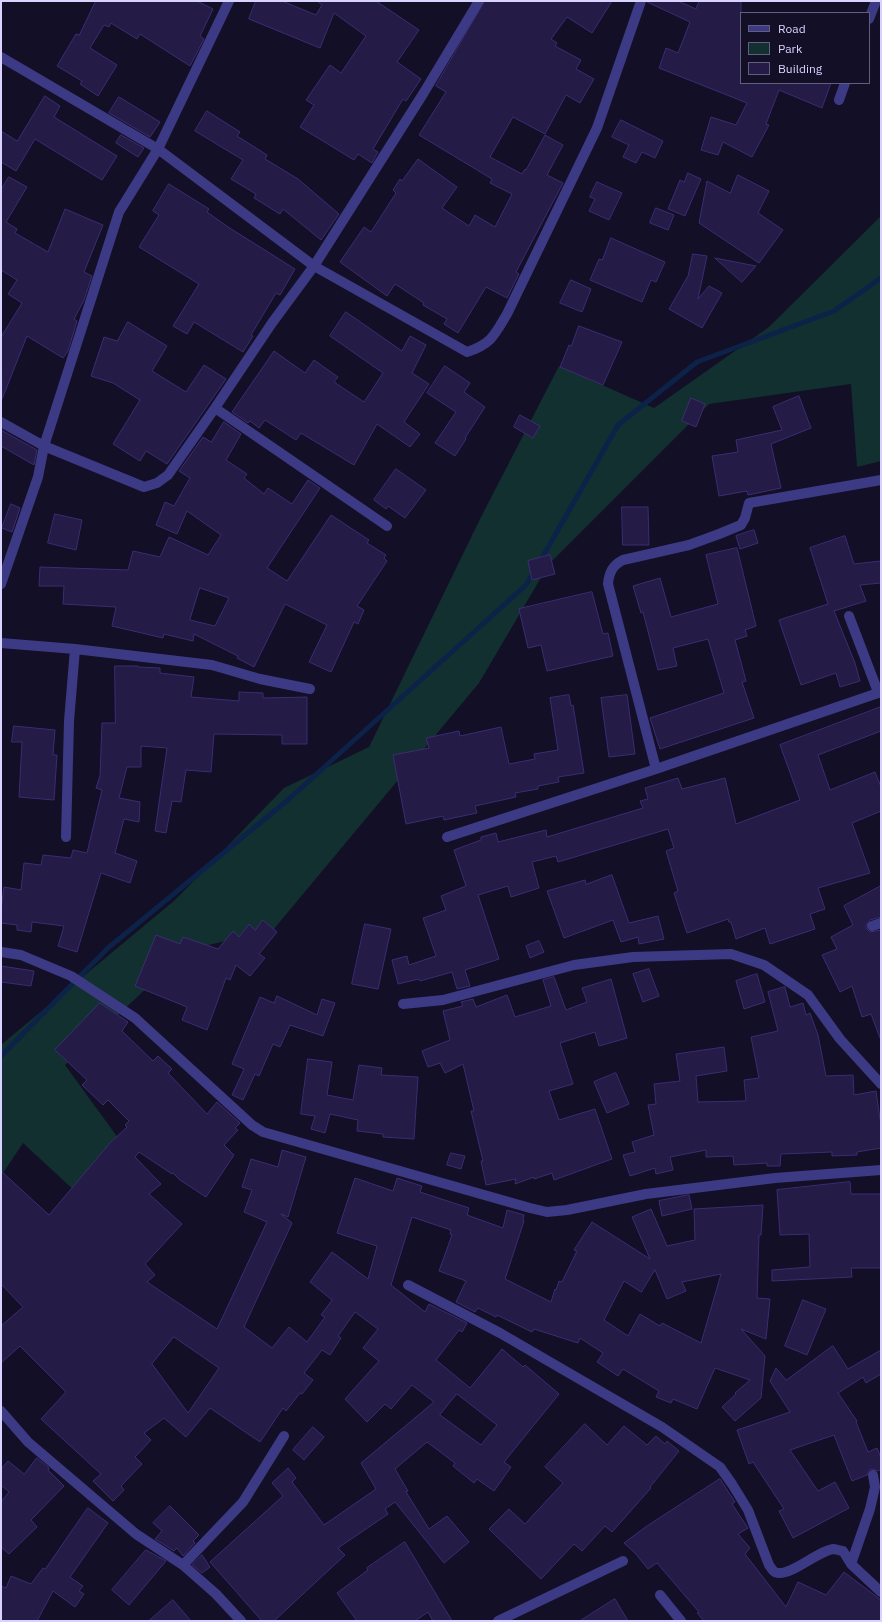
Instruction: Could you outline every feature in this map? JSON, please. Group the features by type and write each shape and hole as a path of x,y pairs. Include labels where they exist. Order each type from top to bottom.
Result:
{"street":[{"path":"1,584 38,477 44,446 119,212 158,149 229,1"},
{"path":"1,422 44,446 144,487 157,483 168,475 272,323 314,266 423,94 479,1"},
{"path":"1,57 158,149 314,266 467,352 480,348 491,340 511,306 597,128 641,1"},
{"path":"870,16 876,1"},
{"path":"839,100 845,84"},
{"path":"215,408 387,526"},
{"path":"656,769 608,584 608,577 616,563 623,560 689,545 740,525 745,518 749,503 881,480"},
{"path":"447,837 656,769 880,692 849,616"},
{"path":"1,643 75,649 212,665 260,679 310,689"},
{"path":"66,837 69,721 75,649"},
{"path":"1,952 21,955 71,976 135,1018 252,1125 263,1132 547,1212 567,1210 646,1194 760,1180 881,1170"},
{"path":"403,1004 443,1000 574,965 633,957 731,954 764,965 808,995 840,1039 881,1084"},
{"path":"408,1285 500,1333 662,1427 715,1463 720,1467 732,1484 748,1510 769,1565 777,1573 782,1573 792,1569 833,1549 843,1551 851,1564 881,1592"},
{"path":"1,1411 28,1442 136,1534 183,1565 216,1594 241,1621"},
{"path":"183,1565 243,1502 284,1436"},
{"path":"851,1564 870,1509 875,1487 873,1475"},
{"path":"498,1621 623,1561"},
{"path":"660,1595 681,1621"}],"green space":[{"path":"881,216 881,461 857,467 851,384 709,404 549,564 479,683 273,930 187,950 65,1065 124,1146 77,1193 23,1143 1,1176 2,1044 175,900 284,788 369,747 481,517 559,366 654,408 769,327"}],"building":[{"path":"96,1 197,1 213,9 200,36 204,39 190,66 140,34 137,39 111,23 109,27 104,25 90,48 117,65 98,96 80,84 82,81 57,66 76,34 79,35"},
{"path":"256,1 282,1 316,15 322,5 317,1 376,1 419,30 397,62 421,79 406,101 403,99 373,149 378,152 372,163 358,154 354,160 300,127 314,105 306,100 330,65 341,73 366,36 334,13 320,48 249,19"},
{"path":"485,1 612,1 592,33 567,17 551,39 557,43 555,46 581,60 576,69 594,79 580,103 566,95 545,134 513,117 490,157 522,174 525,169 526,170 545,135 563,145 547,175 563,183 516,272 519,274 507,298 486,287 458,333 444,324 447,319 423,305 424,303 395,284 387,296 340,262 364,227 371,232 396,193 393,190 400,179 402,181 418,159 457,187 442,208 469,226 475,215 495,227 512,194 490,183 492,179 419,135 446,92 436,86"},
{"path":"678,1 696,9 699,1 741,1 740,84 831,84 822,108 779,90 766,124 769,125 752,157 723,142 718,155 701,150 711,117 736,125 747,103 659,68 666,48 678,53 690,22 647,2"},
{"path":"45,96 60,106 54,117 117,156 102,180 35,139 16,171 1,162 1,131 17,141"},
{"path":"119,97 160,122 150,137 109,113"},
{"path":"207,111 240,132 237,136 267,155 265,159 298,179 339,214 321,240 283,209 280,214 254,198 256,194 231,179 243,160 195,131"},
{"path":"621,120 663,141 655,158 642,152 636,163 623,157 629,145 612,137"},
{"path":"121,135 144,148 138,157 116,143"},
{"path":"688,173 701,179 685,216 668,209 680,180 684,182"},
{"path":"738,175 769,191 758,213 783,230 759,263 699,223 707,181 730,193"},
{"path":"9,177 27,187 6,222 17,229 15,233 48,252 65,209 103,225 84,272 92,276 84,300 74,319 77,321 68,351 63,358 27,336 2,399 1,337 22,303 8,294 17,280 1,270 1,190"},
{"path":"597,182 622,193 609,220 589,211 595,199 590,197"},
{"path":"169,184 209,209 207,212 228,227 295,269 280,295 276,293 251,335 253,336 243,352 194,322 187,334 173,326 199,284 139,247 159,215 153,211"},
{"path":"656,208 674,215 668,230 650,223"},
{"path":"611,238 665,262 656,282 651,280 642,302 590,280 599,259 602,260"},
{"path":"693,254 707,256 698,299 709,286 722,293 702,328 669,309 688,276"},
{"path":"715,258 756,266 742,282"},
{"path":"571,280 591,289 582,312 560,303"},
{"path":"346,312 402,351 410,336 426,345 412,373 429,384 404,422 420,434 410,447 377,424 354,465 301,433 296,440 265,420 259,428 250,421 248,423 232,412 274,351 305,373 314,360 338,377 334,382 364,402 383,373 330,336"},
{"path":"128,322 167,346 152,371 186,392 204,365 226,379 167,464 146,451 140,461 113,444 140,400 113,383 91,376 104,337 117,341"},
{"path":"579,326 622,342 603,385 560,367"},
{"path":"445,366 470,383 464,392 485,407 455,456 435,443 456,412 427,393"},
{"path":"799,396 811,428 771,444 781,488 748,495 747,491 719,496 712,456 738,452 736,440 782,430 773,407"},
{"path":"691,398 705,404 696,427 682,421"},
{"path":"520,415 540,426 533,438 514,427"},
{"path":"224,422 241,434 226,460 247,474 244,478 264,494 268,488 292,504 308,480 320,488 267,568 287,581 331,515 369,540 367,543 386,555 384,558 387,561 357,606 364,610 358,624 354,622 331,672 309,662 327,625 285,604 254,667 237,658 238,656 194,634 193,641 164,634 163,638 112,626 116,607 63,604 64,586 39,586 40,567 128,570 133,551 160,557 169,537 208,555 221,535 187,511 177,534 156,525 165,502 174,506 190,478 179,471 203,437 211,442","holes":["200,588 229,598 215,626 190,620"]},
{"path":"1,430 37,450 34,465 1,446"},
{"path":"396,469 426,490 405,518 388,506 386,509 374,500"},
{"path":"11,504 20,508 12,532 2,528"},
{"path":"622,507 648,507 649,545 623,545"},
{"path":"55,514 82,520 76,550 48,543"},
{"path":"754,530 758,543 740,549 736,536"},
{"path":"845,536 854,564 881,561 881,583 860,585 866,601 834,611 855,663 860,681 840,687 836,673 801,685 779,620 828,604 810,548"},
{"path":"737,548 756,626 745,630 747,636 735,640 746,681 742,682 754,718 660,749 650,718 724,693 708,639 673,648 677,666 658,670 643,612 641,613 633,586 660,578 671,617 718,604 706,555"},
{"path":"550,555 555,574 532,580 528,561"},
{"path":"592,592 603,634 608,633 613,656 547,671 541,645 528,648 519,609"},
{"path":"115,666 160,668 160,673 194,677 191,697 239,701 239,692 263,693 263,698 307,697 307,744 282,744 282,735 214,734 211,772 186,770 181,802 172,801 166,833 155,831 167,748 141,746 141,767 127,767 119,798 140,802 139,822 124,819 115,853 137,861 130,883 101,873 77,952 58,946 64,926 32,922 31,932 17,930 17,925 1,923 4,887 21,890 24,863 41,865 43,855 71,858 73,850 87,853 102,790 96,788 100,776 102,723 115,723"},
{"path":"569,695 571,706 573,705 584,773 558,777 559,782 538,786 538,789 515,793 516,797 475,806 477,813 444,820 443,816 406,824 393,755 429,748 426,738 459,731 460,736 501,727 509,764 535,759 534,754 558,750 550,698"},
{"path":"627,695 635,754 609,757 601,698"},
{"path":"881,707 881,731 818,755 830,790 875,772 881,787 881,811 852,823 870,873 818,888 825,909 810,914 815,929 770,944 765,928 736,939 731,922 729,922 728,919 687,933 674,893 678,891 666,851 674,848 668,829 558,862 556,856 532,862 539,888 511,897 508,886 478,895 499,959 465,970 470,986 457,989 452,972 420,981 419,979 398,984 392,960 407,956 409,965 436,956 423,918 446,910 441,896 466,886 454,850 481,840 481,837 496,833 498,842 546,830 547,837 643,808 640,801 648,799 645,788 678,778 682,789 725,778 736,824 800,800 780,745"},
{"path":"14,726 55,730 53,755 57,755 54,800 19,797 22,742 12,742"},
{"path":"612,875 629,923 658,916 664,939 639,944 638,937 621,942 613,920 564,938 547,891 585,880 586,884"},
{"path":"881,886 881,917 870,920 866,925 866,928 870,932 881,930 880,1038 871,1014 862,1017 852,986 840,992 822,955 837,949 831,937 853,925 844,906"},
{"path":"263,920 277,932 259,954 265,958 250,976 236,965 230,980 226,978 207,1030 182,1020 187,1007 135,986 156,935 180,944 183,937 218,949 233,931 239,937 249,924 255,930"},
{"path":"365,924 391,929 378,989 352,984"},
{"path":"539,941 544,952 530,958 526,946"},
{"path":"1,966 34,971 31,986 1,982"},
{"path":"649,969 659,996 643,1002 633,974"},
{"path":"757,974 765,1002 744,1009 736,981"},
{"path":"554,977 566,1010 587,1002 582,988 611,979 627,1038 599,1046 595,1032 560,1043 573,1084 549,1091 559,1120 595,1109 612,1159 554,1180 552,1173 534,1179 534,1177 515,1184 516,1179 486,1185 481,1161 483,1161 471,1111 474,1111 463,1064 445,1073 440,1063 428,1067 422,1051 450,1040 443,1011 463,1006 461,1002 473,999 476,1007 507,995 515,1017 551,1006 543,980"},
{"path":"785,987 790,1007 803,1003 806,1015 810,1013 818,1035 826,1076 853,1075 854,1095 876,1091 881,1126 881,1148 857,1152 857,1155 832,1156 832,1152 781,1154 780,1166 767,1166 767,1163 734,1165 733,1156 706,1157 706,1150 670,1157 673,1170 656,1174 655,1168 630,1176 623,1155 635,1152 632,1142 654,1135 648,1105 656,1104 654,1084 680,1081 676,1054 724,1047 727,1071 696,1076 698,1102 746,1101 744,1080 759,1078 751,1037 778,1031 768,992"},
{"path":"277,996 317,1015 322,999 335,1003 323,1036 290,1025 280,1047 273,1044 259,1076 255,1074 243,1100 232,1095 244,1069 232,1064 260,997 274,1003"},
{"path":"100,1003 128,1022 122,1031 153,1061 158,1056 172,1069 168,1073 207,1114 217,1102 240,1123 235,1128 238,1130 224,1145 234,1155 206,1197 180,1180 173,1173 172,1174 139,1152 135,1157 161,1184 149,1194 182,1224 145,1264 155,1275 147,1282 217,1329 267,1222 244,1212 252,1190 242,1187 251,1159 278,1167 282,1150 306,1157 288,1217 281,1214 292,1223 244,1327 272,1348 289,1327 307,1342 325,1317 321,1315 332,1300 310,1282 332,1252 368,1279 377,1246 337,1233 355,1178 393,1191 397,1178 422,1186 420,1192 469,1208 467,1215 503,1228 507,1210 524,1215 524,1221 505,1279 551,1302 559,1281 562,1282 577,1251 574,1250 592,1222 650,1259 632,1217 651,1209 667,1246 695,1240 694,1209 763,1205 761,1235 759,1235 757,1298 770,1299 766,1339 741,1329 765,1356 761,1398 735,1421 722,1407 750,1380 715,1368 697,1409 673,1399 671,1403 656,1397 659,1391 623,1369 618,1376 597,1362 603,1353 580,1338 578,1343 534,1329 532,1332 497,1315 496,1317 478,1308 475,1312 456,1302 466,1281 439,1271 452,1235 450,1234 451,1230 412,1217 391,1285 425,1312 429,1304 467,1323 462,1332 459,1330 436,1360 470,1388 502,1349 523,1367 525,1365 559,1394 504,1462 511,1467 494,1491 477,1479 474,1483 453,1466 455,1463 427,1442 395,1469 408,1491 406,1492 429,1529 447,1516 469,1542 444,1563 395,1502 385,1509 388,1514 338,1548 345,1555 274,1621 262,1621 210,1562 283,1496 272,1483 288,1468 296,1478 292,1482 324,1525 376,1489 361,1463 434,1402 412,1385 391,1409 385,1404 367,1422 345,1399 379,1361 363,1348 378,1329 355,1312 338,1336 341,1338 330,1355 322,1350 304,1373 313,1380 302,1394 300,1393 286,1411 283,1408 260,1442 210,1408 186,1437 164,1418 144,1433 151,1440 135,1457 142,1464 121,1486 124,1490 113,1501 93,1481 101,1474 41,1419 66,1392 20,1346 1,1363 1,1326 23,1307 1,1284 1,1171 49,1215 110,1143 127,1127 125,1125 129,1121 108,1100 103,1105 82,1085 87,1080 55,1050","holes":["655,1270 667,1299 686,1291 682,1282 721,1274 701,1343 662,1323 660,1326 640,1314 628,1336 604,1320 624,1281 641,1292","174,1337 219,1368 188,1413 152,1364","457,1394 497,1425 481,1445 440,1415"]},
{"path":"308,1059 332,1062 327,1095 353,1100 359,1065 382,1068 381,1075 418,1077 414,1139 383,1137 383,1134 357,1131 358,1120 330,1114 325,1133 311,1129 315,1116 301,1114"},
{"path":"616,1073 629,1104 607,1113 594,1082"},
{"path":"451,1153 465,1156 461,1169 447,1165"},
{"path":"850,1182 851,1194 881,1194 881,1268 851,1268 852,1277 772,1281 772,1270 810,1267 809,1234 780,1235 777,1190"},
{"path":"689,1195 692,1209 662,1216 659,1201"},
{"path":"803,1300 826,1309 807,1355 785,1346"},
{"path":"833,1346 848,1369 881,1350 881,1374 866,1383 863,1377 838,1393 857,1421 856,1422 868,1452 877,1448 881,1458 881,1469 878,1471 872,1469 869,1470 867,1475 852,1481 834,1435 790,1450 818,1491 835,1482 849,1508 793,1538 779,1511 784,1509 753,1462 749,1464 737,1430 790,1412 770,1381 776,1368 786,1380"},
{"path":"585,1424 607,1445 624,1426 647,1445 656,1436 665,1444 667,1441 679,1451 650,1487 651,1488 612,1532 605,1526 582,1551 574,1544 541,1579 489,1529 509,1509 525,1524 563,1483 545,1467"},
{"path":"313,1427 324,1437 304,1460 293,1450"},
{"path":"37,1458 49,1468 48,1470 64,1486 31,1520 37,1527 9,1554 1,1547 1,1502 9,1492 1,1485 1,1469 8,1461 24,1474"},
{"path":"720,1479 735,1502 732,1504 748,1528 738,1534 750,1548 745,1554 786,1607 798,1582 826,1595 844,1572 881,1600 881,1621 704,1621 697,1613 699,1612 657,1563 648,1569 635,1553 624,1543 647,1526"},
{"path":"170,1506 199,1535 193,1541 195,1543 183,1556 177,1548 174,1551 155,1539 162,1531 153,1523"},
{"path":"88,1508 108,1523 70,1577 83,1586 79,1591 84,1594 75,1607 53,1591 37,1621 1,1621 1,1586 6,1588 11,1576 31,1584 43,1568 45,1569"},
{"path":"405,1542 452,1621 433,1621 428,1612 415,1621 357,1621 337,1593 368,1570 367,1568"},
{"path":"146,1550 166,1561 129,1605 112,1590"},
{"path":"202,1555 210,1567 202,1573 192,1565"},
{"path":"615,1599 628,1621 580,1621"},
{"path":"173,1600 191,1621 149,1621"}],"waterway":[{"path":"539,563 618,425 697,362 834,311 881,278"},
{"path":"1,1056 108,948 289,799 526,585 535,570"}]}
